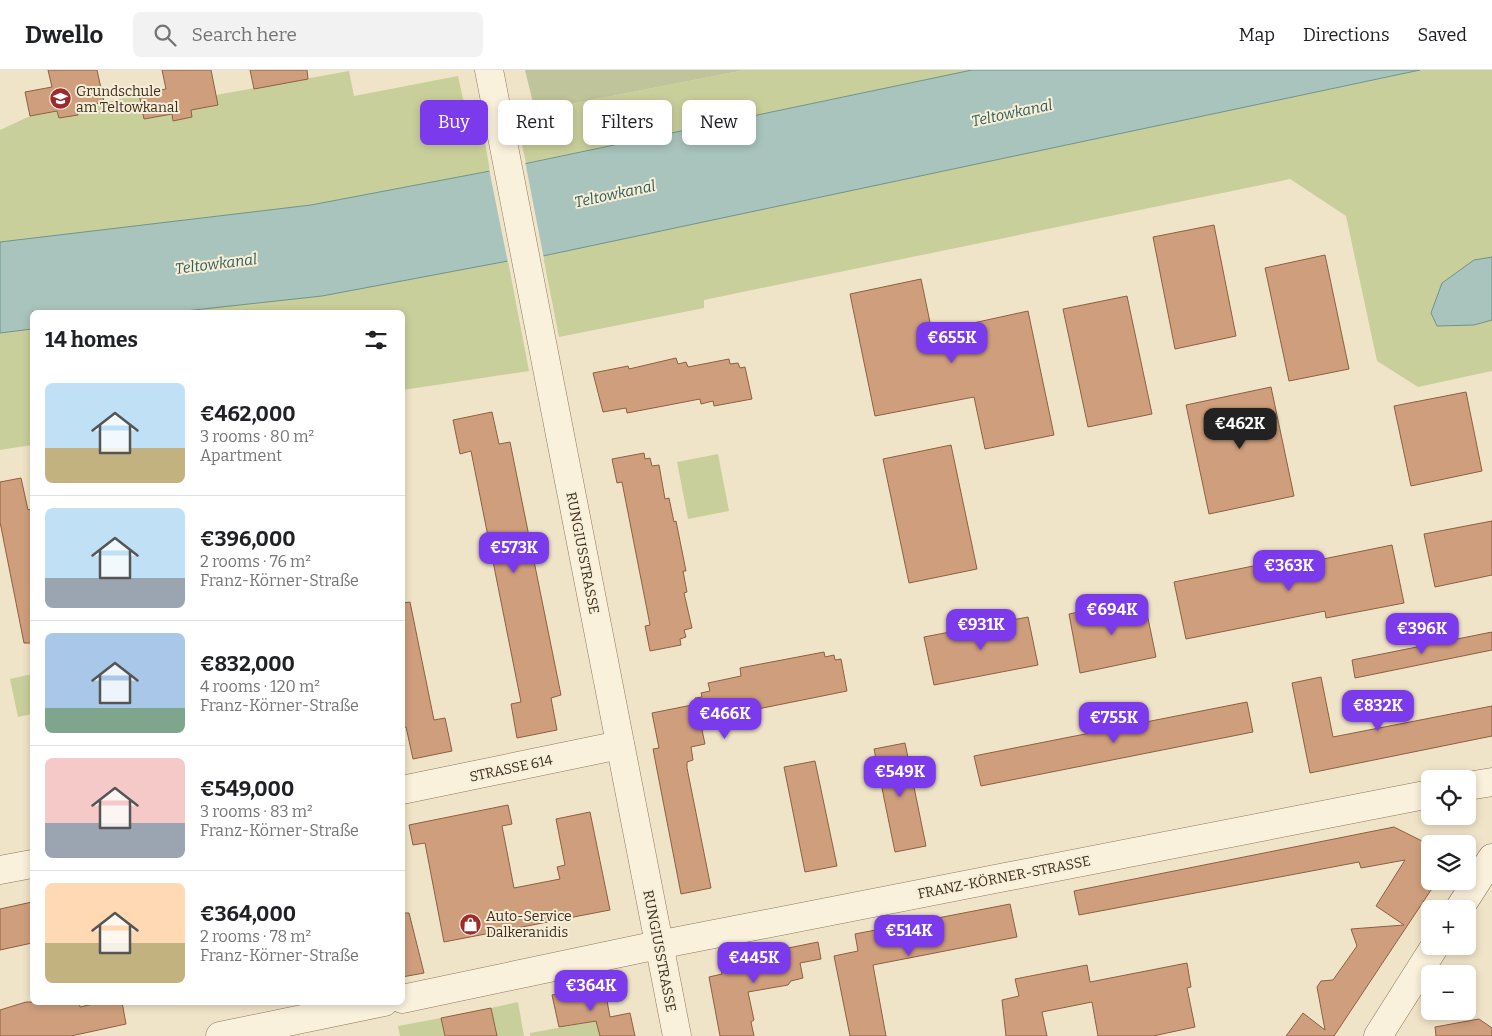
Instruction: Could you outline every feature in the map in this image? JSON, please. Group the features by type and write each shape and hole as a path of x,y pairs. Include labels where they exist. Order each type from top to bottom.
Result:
{"street":[{"name":"RUNGIUSSTRASSE","path":"489,70 677,1036"},
{"name":"STRASSE 614","path":"405,789 620,745"},
{"path":"1476,785 1492,782"},
{"name":"FRANZ-KÖRNER-STRASSE","path":"405,998 658,945 1421,796"},
{"path":"1465,900 1492,858"},
{"path":"0,870 30,864"},
{"path":"1378,1036 1429,955"},
{"path":"220,1036 370,1005"}],"green space":[{"path":"525,70 745,70 591,100 583,100 583,102 573,104 573,100 532,100"},
{"path":"745,70 972,70 756,115 756,100 682,100 682,130 672,133 672,100 591,100"},
{"path":"1420,70 1492,70 1492,371 1418,387 1377,361 1346,216 1290,179 704,300 704,308 559,337 543,256"},
{"path":"349,71 354,96 458,76 464,100 420,100 420,145 485,145 490,171 311,205 0,242 0,130 30,116 57,111 59,118 77,115 76,108 139,95 144,119 172,114 173,121 192,117 191,110 218,105 216,95"},
{"path":"583,102 583,145 612,145 526,163 522,145 573,145 573,104"},
{"path":"508,261 529,371 405,390 405,310 194,310 322,296"},
{"path":"30,329 30,445 0,450 0,333"},
{"path":"718,454 729,511 688,519 677,462"},
{"path":"30,674 30,714 18,717 10,679"},
{"path":"518,1002 524,1036 497,1036 491,1008"},
{"path":"441,1018 445,1036 400,1036 398,1026"},
{"path":"596,1021 600,1036 530,1036 530,1033"}],"water":[{"name":"Teltowkanal","path":"972,70 1420,70 543,256 322,296 194,310 30,310 30,329 0,333 0,242 311,205 614,145 672,145 672,133 682,131 682,145 756,145 756,115"},
{"path":"1492,257 1492,320 1474,325 1437,326 1431,313 1442,283 1474,260"}],"pier":[{"path":"525,161 544,259 508,263 489,169"}],"building":[{"path":"48,70 97,70 104,102 76,108 78,115 59,118 57,111 30,116 25,92 52,87"},
{"path":"162,70 211,70 218,105 191,110 192,117 173,121 172,114 144,119 139,94 166,89"},
{"path":"250,70 307,70 308,79 254,89"},
{"path":"1214,225 1236,336 1175,349 1153,237"},
{"path":"1325,255 1349,369 1289,381 1265,268"},
{"path":"921,279 932,332 1028,311 1054,435 985,449 974,397 875,416 850,294"},
{"path":"1127,296 1152,414 1088,427 1063,309"},
{"path":"676,358 678,364 686,362 688,367 729,359 730,364 738,363 740,368 745,367 752,399 714,406 713,401 701,404 700,399 627,413 626,408 603,412 593,373 628,366 629,369"},
{"path":"1271,387 1294,496 1209,514 1186,405"},
{"path":"1466,392 1482,471 1411,486 1394,406"},
{"path":"492,412 499,444 510,442 561,695 551,698 557,730 517,738 511,704 521,702 471,451 460,454 453,420"},
{"path":"951,445 977,569 909,583 883,459"},
{"path":"644,453 645,459 650,458 652,466 659,465 665,499 669,498 674,522 676,521 686,571 683,571 687,592 684,593 692,628 684,630 686,637 680,639 681,645 650,651 645,626 650,625 622,482 617,483 612,459"},
{"path":"21,478 28,510 30,510 30,643 24,643 0,522 0,482"},
{"path":"1492,521 1492,575 1435,587 1424,534"},
{"path":"1392,545 1404,603 1326,618 1325,611 1186,639 1174,582 1288,559 1289,566"},
{"path":"1144,599 1156,657 1080,673 1069,614"},
{"path":"410,602 434,720 445,718 452,751 413,759 405,727 405,603"},
{"path":"1028,617 1038,665 934,685 924,637"},
{"path":"1492,632 1492,650 1355,678 1352,660"},
{"path":"824,652 825,657 834,655 835,660 841,659 847,691 748,711 749,715 725,720 726,725 702,730 705,744 691,747 693,760 687,762 687,768 711,888 681,894 653,749 659,748 652,713 697,704 695,698 702,697 701,693 710,691 708,683 741,676 740,668"},
{"path":"1321,677 1333,737 1492,706 1492,736 1310,773 1292,683"},
{"path":"1247,702 1253,732 981,786 974,756"},
{"path":"905,743 926,846 895,852 874,749"},
{"path":"815,761 837,866 805,872 784,767"},
{"path":"508,805 512,824 502,826 514,888 560,879 557,867 565,865 556,819 590,812 610,910 444,942 425,843 413,845 409,825"},
{"path":"1394,827 1421,840 1421,890 1431,890 1424,900 1421,900 1421,905 1334,1036 1286,1036 1303,1013 1325,1030 1317,987 1321,981 1333,980 1357,946 1351,929 1404,925 1376,906 1405,860 1361,868 1359,862 1079,915 1074,891"},
{"path":"30,902 30,943 0,950 0,909"},
{"path":"1010,904 1017,937 873,965 886,1036 850,1036 834,956 858,951 855,934"},
{"path":"405,913 409,913 424,973 405,976"},
{"path":"818,942 821,959 800,963 803,978 791,981 788,985 748,992 754,1020 751,1022 754,1036 720,1036 709,977 722,974 719,962"},
{"path":"1187,963 1191,987 1187,988 1195,1027 1153,1036 1098,1036 1092,1002 1042,1012 1047,1036 1006,1036 1002,1000 1019,996 1015,979 1087,965 1090,982"},
{"path":"604,985 610,1017 630,1013 635,1036 600,1036 596,1021 559,1027 552,995"},
{"path":"26,1002 30,1002 30,1005 80,1005 80,1007 89,1005 123,1005 126,1024 71,1036 0,1036 0,1010"},
{"path":"491,1008 497,1036 445,1036 441,1018"},
{"path":"1479,1019 1492,1028 1492,1036 1436,1036 1435,1027"}],"place":[{"name":"Grundschule am Teltowkanal","path":"60,99"},
{"name":"Auto-Service Dalkeranidis","path":"470,924"}]}
